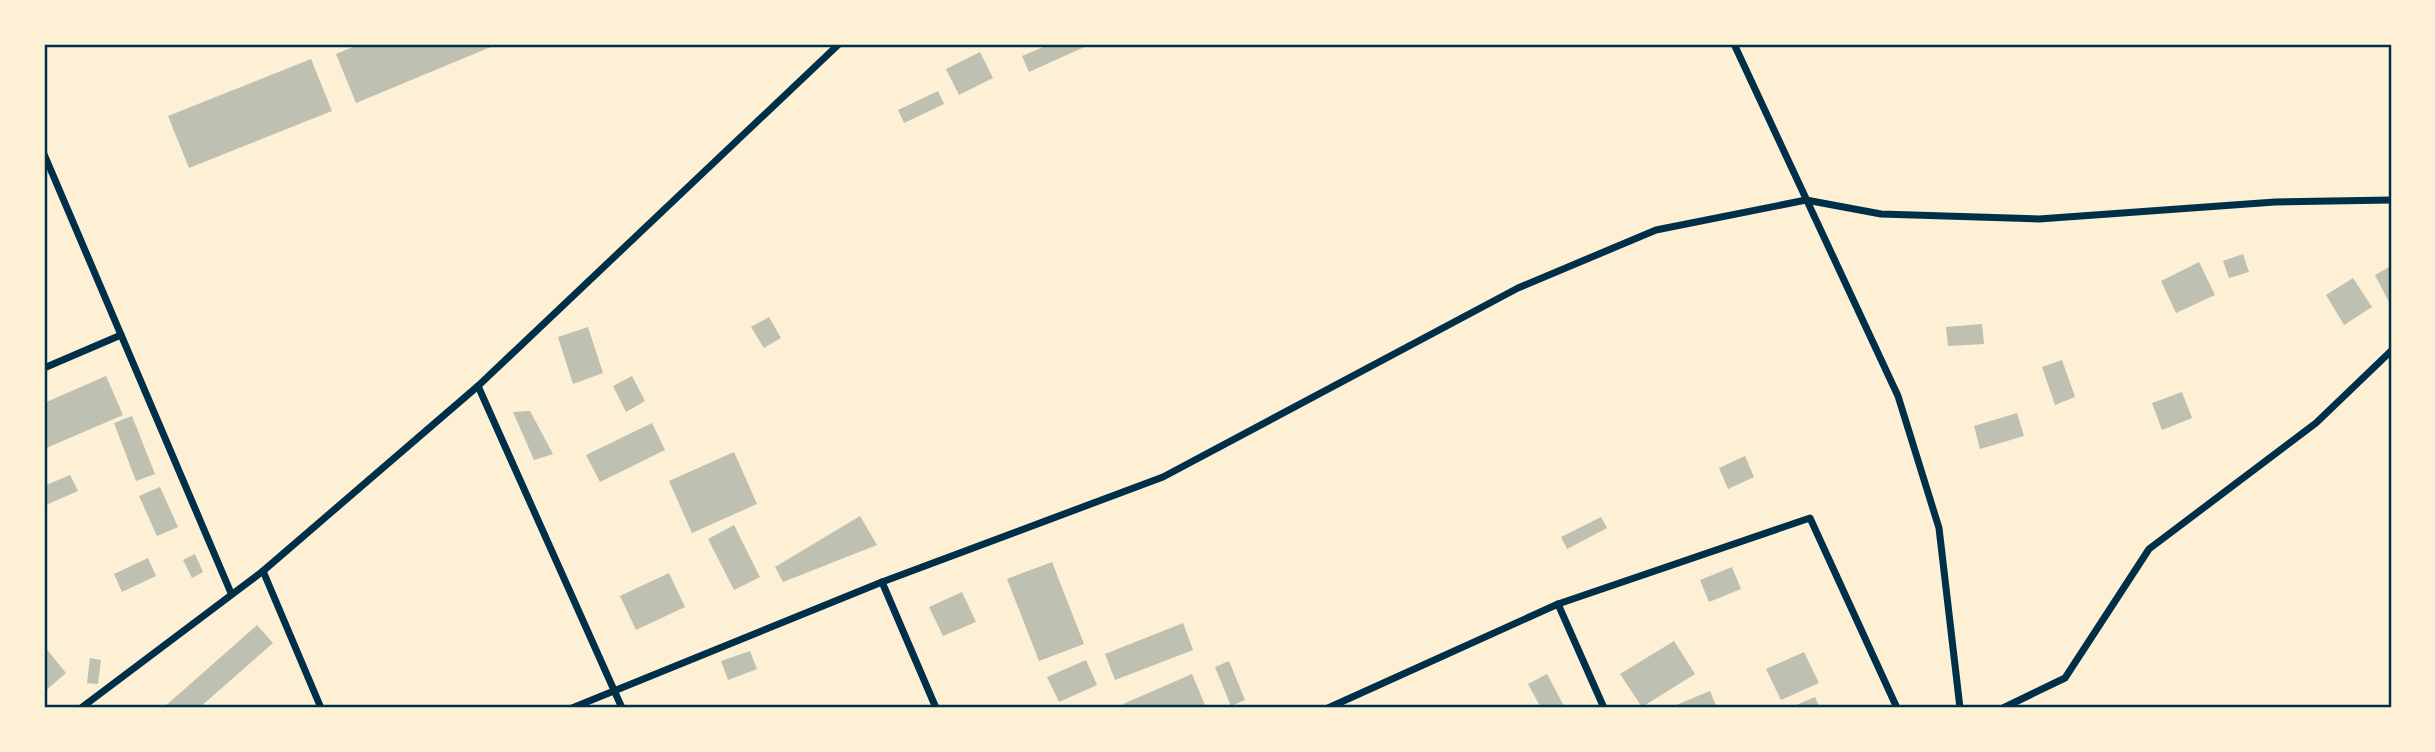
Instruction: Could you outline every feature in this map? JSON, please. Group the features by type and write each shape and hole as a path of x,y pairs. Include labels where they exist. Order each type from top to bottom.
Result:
{"street":[{"path":"81,708 263,570 478,386 839,44"},
{"path":"1734,44 1898,396 1935,515 1960,708"},
{"path":"44,154 232,593"},
{"path":"572,708 882,582 1163,477 1518,288 1644,236 1806,200 1881,215 2039,219 2275,202 2391,200"},
{"path":"44,368 121,335"},
{"path":"2003,708 2065,678 2149,549 2315,423 2389,354"},
{"path":"478,386 622,708"},
{"path":"1328,708 1558,604 1810,518 1897,708"},
{"path":"263,570 321,708"},
{"path":"882,582 936,708"},
{"path":"1558,604 1604,708"}],"building":[{"path":"360,44 498,44 356,103 336,54"},
{"path":"1050,44 1091,44 1029,72 1022,56"},
{"path":"980,52 993,78 959,95 946,69"},
{"path":"311,59 332,111 189,168 168,116"},
{"path":"938,91 944,104 904,123 898,110"},
{"path":"2243,254 2249,272 2229,278 2223,261"},
{"path":"2199,262 2215,295 2176,313 2161,281"},
{"path":"2391,266 2391,306 2375,275"},
{"path":"2353,278 2372,307 2344,325 2326,295"},
{"path":"769,317 781,338 764,348 751,327"},
{"path":"1982,324 1984,344 1948,346 1946,327"},
{"path":"588,327 603,373 573,384 558,337"},
{"path":"2062,360 2075,397 2055,405 2042,367"},
{"path":"106,376 123,415 44,449 44,403"},
{"path":"632,376 645,401 626,412 613,386"},
{"path":"2182,392 2192,418 2162,430 2152,403"},
{"path":"530,411 553,454 534,460 513,412"},
{"path":"2017,413 2024,436 1980,449 1974,426"},
{"path":"132,416 155,474 136,481 114,423"},
{"path":"652,423 665,450 600,482 586,455"},
{"path":"734,452 757,504 692,533 669,481"},
{"path":"1745,456 1754,477 1728,489 1719,468"},
{"path":"70,475 78,491 46,505 44,486"},
{"path":"160,487 178,527 157,536 139,496"},
{"path":"860,516 877,545 783,582 775,567"},
{"path":"1601,517 1607,528 1567,549 1561,537"},
{"path":"734,525 760,577 734,590 708,539"},
{"path":"195,554 203,572 192,578 183,560"},
{"path":"148,558 156,576 122,592 114,574"},
{"path":"1052,562 1084,644 1039,661 1007,579"},
{"path":"1732,567 1741,589 1709,602 1700,580"},
{"path":"669,573 685,607 636,630 620,596"},
{"path":"962,592 976,622 943,636 929,607"},
{"path":"1183,623 1193,650 1115,680 1105,654"},
{"path":"257,625 273,643 199,708 163,708"},
{"path":"1674,641 1695,674 1642,707 1620,674"},
{"path":"44,646 66,673 44,692"},
{"path":"750,651 757,669 728,680 721,661"},
{"path":"1804,652 1819,683 1781,700 1766,669"},
{"path":"90,658 101,660 98,684 87,683"},
{"path":"1086,660 1097,685 1059,702 1047,677"},
{"path":"1229,661 1245,700 1231,706 1215,667"},
{"path":"1192,674 1205,705 1197,708 1125,708 1123,704"},
{"path":"1547,674 1565,708 1541,708 1528,684"},
{"path":"1710,691 1717,708 1669,708"},
{"path":"1815,697 1820,708 1789,708"}]}
